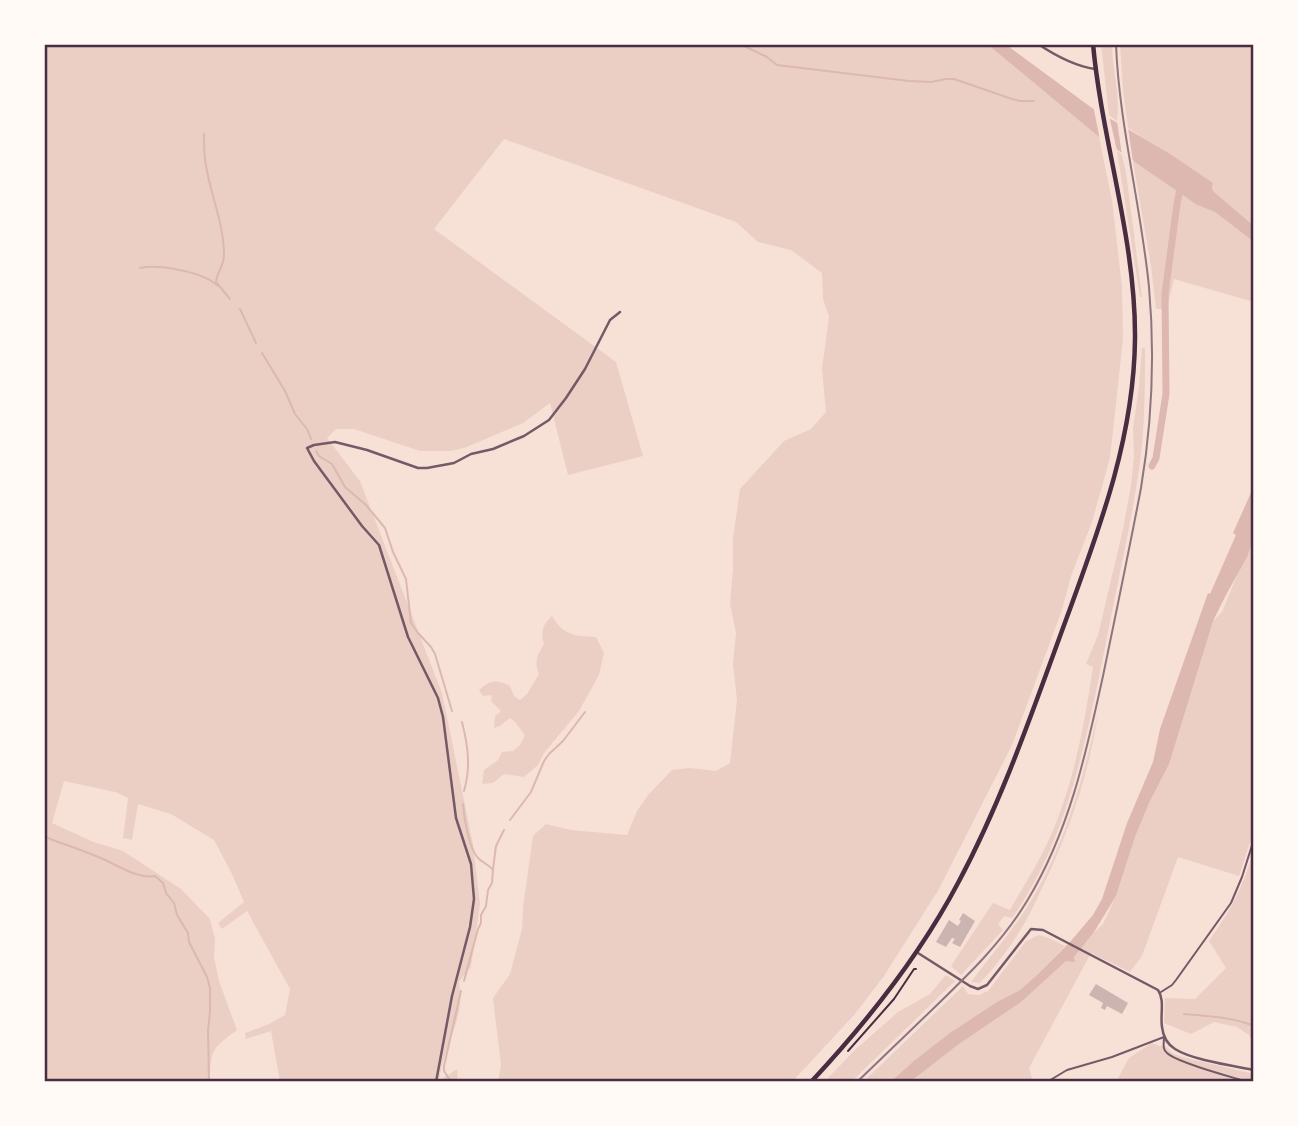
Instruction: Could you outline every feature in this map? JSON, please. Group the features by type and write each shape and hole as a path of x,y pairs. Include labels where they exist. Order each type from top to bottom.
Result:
{"main road":[{"path":"811,1082 859,1029 897,980 945,907 970,860 1013,764 1097,535 1119,463 1133,381 1135,314 1129,262 1101,110 1093,44"}],"street":[{"path":"1038,44 1054,55 1082,67 1095,69"},
{"path":"436,1082 474,898 471,864 456,818 443,717 438,698 408,638 379,545 362,526 307,448 335,442 418,468 427,468 454,463 471,454 493,449 524,436 549,420 561,406 585,369 610,320 620,312"},
{"path":"916,952 978,989 987,985 1031,929 1038,928 1154,987 1160,993 1164,1037 1172,1047 1187,1054 1254,1070"}],"lane":[{"path":"1160,993 1176,980 1231,903 1254,839"},
{"path":"1047,1082 1067,1070 1112,1057 1164,1037 1167,1054 1248,1082"}],"path":[{"path":"845,1054 894,999 916,969"}],"shaded area":[{"path":"44,44 987,44 1099,137 1112,200 1122,287 1123,339 1110,458 1092,522 1012,745 939,889 884,976 855,1014 792,1082 498,1082 501,1065 493,998 510,974 522,929 533,836 546,824 571,830 627,835 637,811 648,795 672,770 690,768 716,771 730,763 737,700 733,664 736,633 730,604 733,538 740,489 784,441 811,429 826,412 822,369 829,316 823,299 822,273 791,250 758,242 736,222 504,139 434,229 616,362 643,456 568,475 550,403 523,423 451,451 420,451 354,429 336,429 327,438 360,481 442,693 473,844 480,904 471,967 459,982 457,1021 439,1081 457,1069 458,1082 280,1082 271,1031 246,1039 245,1033 285,1015 290,989 247,911 222,929 218,923 244,902 214,840 171,814 138,804 132,840 123,838 128,798 115,792 64,781 52,823 91,841 123,851 181,889 210,919 219,981 237,1030 214,1051 209,1082 44,1082"},
{"path":"987,44 1005,44 1092,108 1213,183 1214,192 1254,226 1254,242 1215,212 1197,205 1099,137"},
{"path":"1101,44 1112,44 1118,102 1117,121 1109,115"},
{"path":"1120,44 1254,44 1254,226 1214,192 1213,183 1128,128"},
{"path":"1117,151 1122,155 1126,172 1142,297 1140,297"},
{"path":"1133,162 1197,205 1215,212 1254,242 1254,302 1174,279 1167,309 1156,309"},
{"path":"1142,348 1145,348 1144,401 1138,476 1094,701 1075,778 1049,852 1032,886 1012,918 1004,916 998,924 1003,930 961,975 951,966 993,903 1010,910 1047,844 1071,779 1093,667 1086,664 1098,635 1131,485 1133,429"},
{"path":"1254,486 1254,537 1247,557 1213,621 1169,764 1135,837 1116,896 1094,932 1074,957 1075,962 1066,961 1021,1002 959,1044 910,1082 890,1082 950,1033 1020,990 1070,942 1093,915 1102,899 1127,823 1153,762 1160,729 1208,593 1210,594 1236,535 1233,533"},
{"path":"1254,534 1254,830 1239,876 1178,857 1142,956 1130,972 1091,953 1029,1068 1033,1082 910,1082 1019,1003 1103,924 1116,896 1213,621 1222,612"},
{"path":"552,616 565,631 596,637 604,653 599,675 579,711 544,753 538,765 524,777 504,774 493,783 482,784 484,770 498,760 502,752 513,751 525,735 510,718 494,728 495,716 501,711 491,701 492,695 483,696 479,690 490,682 501,682 510,686 514,696 520,700 527,694 539,674 537,662 544,644 543,628"},
{"path":"1098,713 1077,802 1038,897 1019,933 996,965 980,983 971,982 1022,914 1053,859 1079,787"},
{"path":"1254,850 1254,1045 1249,1035 1237,1027 1214,1022 1191,1034 1164,1023 1165,998 1195,999 1226,968 1209,941 1236,898"},
{"path":"1039,935 1065,946 1020,990 997,1002 915,1060 890,1082 863,1082 963,986 968,994 979,995 988,991 1026,941"},
{"path":"946,975 955,981 851,1082 824,1082 898,1012 930,994"},
{"path":"1152,1043 1165,1046 1182,1057 1254,1074 1254,1082 1116,1082 1129,1058"}],"pier":[{"path":"1093,105 1109,115 1117,151 1100,140"},
{"path":"1117,121 1128,128 1133,162 1122,155"}],"building":[{"path":"963,913 975,921 960,947 952,943 955,939 952,938 946,947 936,942 949,920 958,926"},
{"path":"1096,984 1128,1003 1122,1014 1107,1006 1105,1010 1101,1008 1103,1003 1089,995"}],"waterway":[{"path":"740,44 777,65 909,81 954,79 1012,99 1034,101"},
{"path":"204,134 206,166 224,252 216,282 230,299"},
{"path":"1152,466 1156,458 1166,394 1165,294 1181,184"},
{"path":"140,268 181,270 203,277 218,286"},
{"path":"240,309 256,343"},
{"path":"262,353 311,439"},
{"path":"316,451 332,464 345,487 366,505 385,528 406,579 411,623 435,654 452,711"},
{"path":"510,820 531,792 544,761 585,712"},
{"path":"462,722 468,757 464,791"},
{"path":"463,804 472,849 475,855 493,870 486,906 481,915 464,981"},
{"path":"493,869 496,846 504,830"},
{"path":"44,835 133,873 155,876 163,883 188,933 189,942 210,988 209,1082"},
{"path":"451,1082 444,1066 461,991"},
{"path":"1184,1014 1228,1019 1254,1026"}],"railway":[{"path":"857,1082 974,969 1018,916 1054,848 1074,792 1090,734 1141,488 1151,388 1149,287 1121,105 1116,44"}]}
